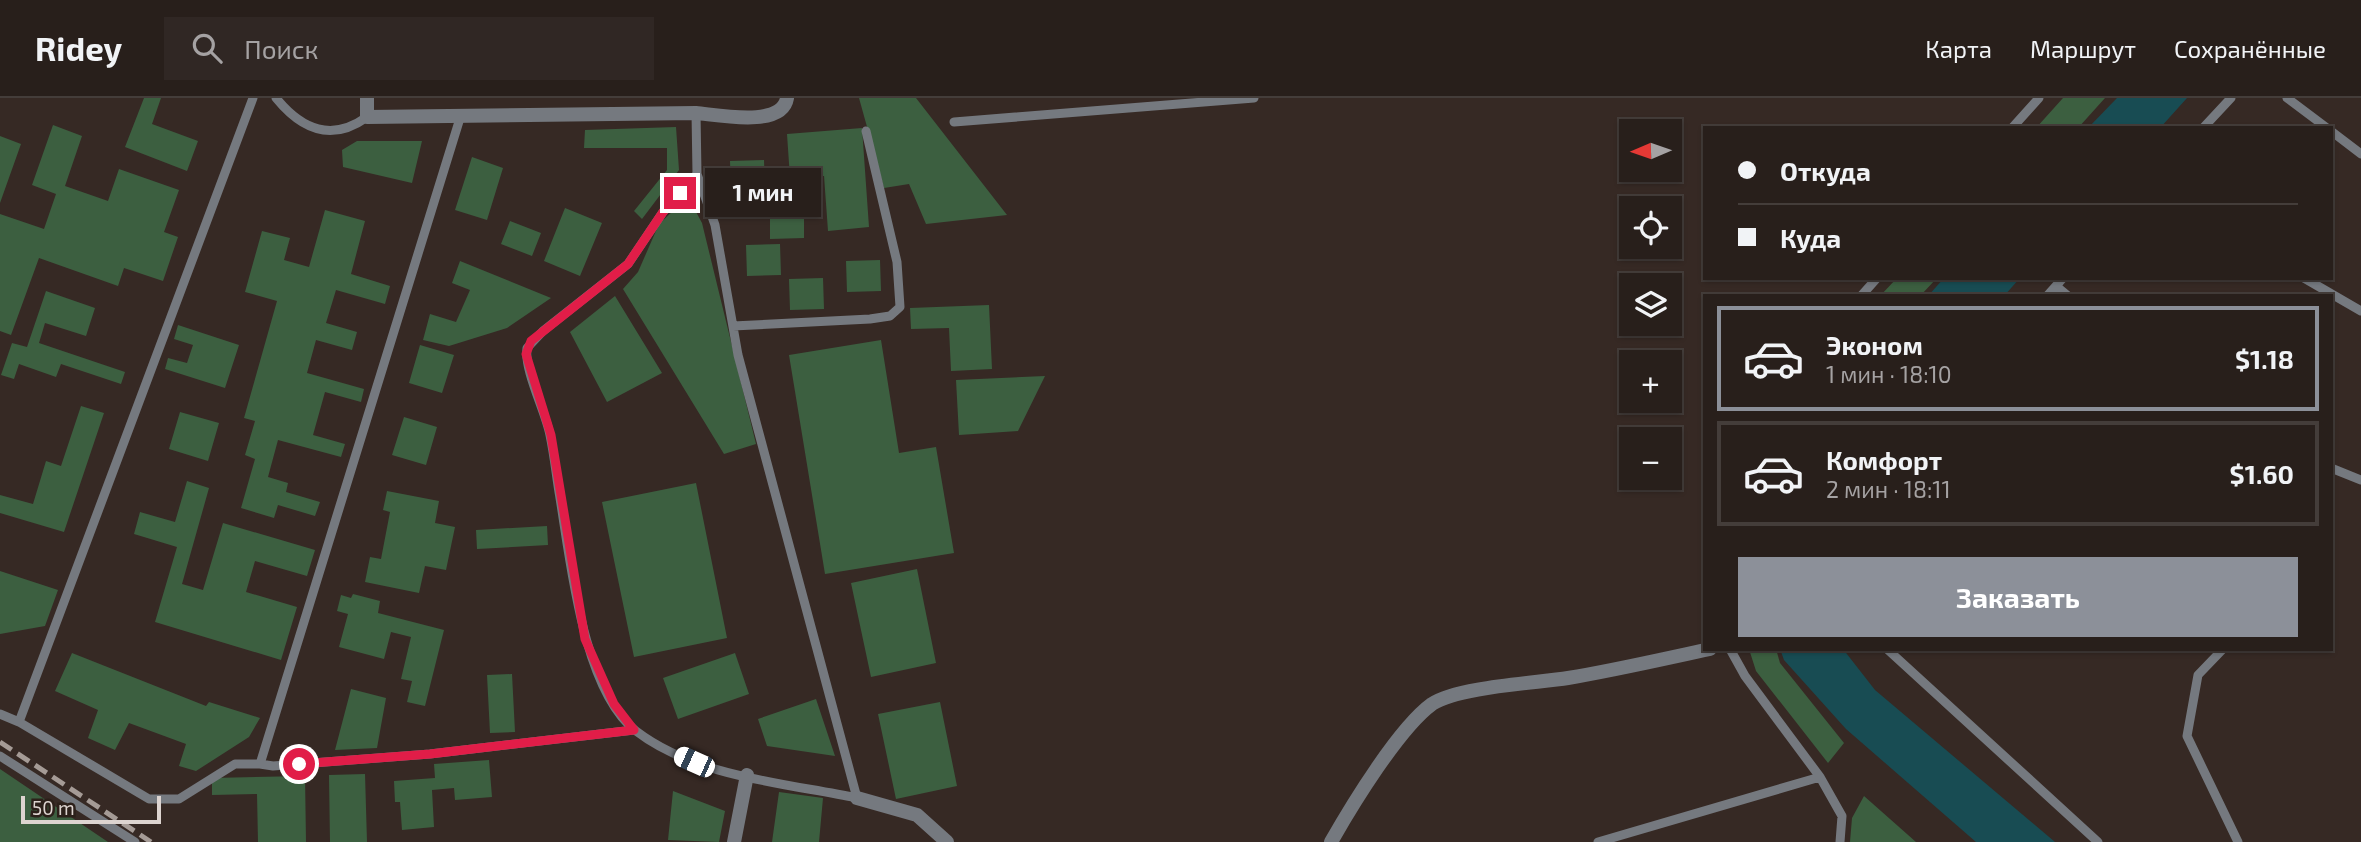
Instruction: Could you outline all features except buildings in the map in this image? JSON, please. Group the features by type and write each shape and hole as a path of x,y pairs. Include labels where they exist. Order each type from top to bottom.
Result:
{"street":[{"path":"367,98 367,117 696,113 737,117 772,115 786,107 787,98"},
{"path":"1331,842 1393,749 1434,703 1452,696 1571,677 1703,650"},
{"path":"734,842 747,775"},
{"path":"858,798 917,814 947,842"}],"lane":[{"path":"19,722 253,98"},
{"path":"276,98 317,130 339,132 367,117"},
{"path":"954,122 1254,98"},
{"path":"2014,126 2039,98"},
{"path":"2205,126 2231,98"},
{"path":"2287,98 2324,126"},
{"path":"696,113 697,174 715,225 733,326 858,798 694,762 634,730 614,704 585,639 551,435 526,354 531,341 628,264 663,212 697,174"},
{"path":"260,764 461,115"},
{"path":"733,326 870,319 890,316 900,307 897,262 866,131"},
{"path":"2333,132 2361,153"},
{"path":"1863,294 1875,280"},
{"path":"2307,280 2332,294"},
{"path":"2333,295 2361,311"},
{"path":"2333,469 2361,480"},
{"path":"1731,651 1745,676 1820,777 1842,816 1840,842"},
{"path":"1888,651 2098,842"},
{"path":"2221,651 2198,675 2187,736 2238,842"},
{"path":"0,714 19,722 149,799 179,799 235,764 273,766 430,754 634,730"},
{"path":"0,756 135,842"},
{"path":"1598,842 1820,777"}],"green space":[{"path":"144,98 161,98 152,124 198,141 187,171 125,147"},
{"path":"859,98 916,98 1007,215 926,224 909,184 884,188"},
{"path":"2063,98 2105,98 2080,126 2038,126"},
{"path":"53,125 82,136 65,186 108,201 119,169 179,190 164,232 178,237 163,281 124,268 118,286 39,258 11,335 0,331 0,214 44,229 56,194 32,185"},
{"path":"676,127 679,170 642,219 634,211 667,170 667,148 584,148 585,130"},
{"path":"862,128 869,227 828,231 824,176 790,178 787,134"},
{"path":"0,136 21,144 0,203"},
{"path":"357,141 422,141 412,183 343,167 342,150"},
{"path":"472,157 503,168 487,220 455,210"},
{"path":"764,160 765,191 731,192 730,161"},
{"path":"688,197 702,223 756,444 724,454 623,289 638,272 659,224"},
{"path":"565,208 602,223 580,276 544,261"},
{"path":"804,208 804,238 770,239 770,209"},
{"path":"325,210 365,221 351,274 390,286 385,304 336,290 326,323 357,332 352,350 316,340 307,373 364,389 361,402 325,392 313,435 345,444 341,457 278,440 268,477 288,483 286,492 320,502 315,516 278,505 274,518 241,508 255,459 245,455 255,421 244,418 277,301 245,292 262,231 290,238 284,260 309,267"},
{"path":"510,221 541,233 532,256 501,244"},
{"path":"780,244 781,275 747,276 746,245"},
{"path":"880,260 881,291 847,292 846,261"},
{"path":"460,261 551,298 507,328 449,346 423,340 430,314 456,322 470,290 452,283"},
{"path":"823,278 824,309 790,310 789,279"},
{"path":"1895,280 1935,280 1922,294 1882,294"},
{"path":"46,291 95,308 86,336 45,323 39,343 125,372 121,384 61,364 56,377 19,364 14,379 1,375 12,343 27,347"},
{"path":"615,296 662,373 607,402 570,332"},
{"path":"989,305 992,369 951,371 949,328 911,329 910,308"},
{"path":"178,325 239,345 225,388 165,369 168,358 187,363 193,345 174,339"},
{"path":"881,340 899,453 936,447 954,553 825,574 789,355"},
{"path":"420,345 454,355 442,393 409,383"},
{"path":"1045,376 1018,431 959,435 956,380"},
{"path":"81,406 104,413 64,532 0,513 0,495 33,504 46,461 61,466"},
{"path":"180,412 219,423 208,461 169,449"},
{"path":"404,417 437,427 426,465 392,455"},
{"path":"187,481 209,488 182,584 203,590 223,523 315,550 307,576 255,561 246,592 297,607 281,660 155,622 177,547 134,534 140,512 175,522"},
{"path":"696,483 727,638 634,657 602,502"},
{"path":"387,491 439,501 435,523 455,527 446,570 425,566 419,593 365,582 370,557 381,559 390,512 383,510"},
{"path":"547,526 548,545 477,549 476,530"},
{"path":"917,569 936,663 871,677 851,583"},
{"path":"0,571 58,590 45,626 0,634"},
{"path":"353,594 380,601 378,613 444,630 425,706 407,702 412,681 401,679 411,637 391,632 384,659 339,647 348,614 337,611 341,595 351,598"},
{"path":"1750,651 1777,651 1780,663 1844,743 1828,763 1756,671"},
{"path":"72,653 206,706 209,702 260,718 249,737 196,771 179,766 186,744 129,723 115,750 88,738 98,710 55,691"},
{"path":"735,653 749,694 678,719 663,678"},
{"path":"512,674 515,732 490,733 487,675"},
{"path":"351,689 386,698 377,748 335,750"},
{"path":"816,699 835,756 767,746 758,719"},
{"path":"940,702 957,786 896,799 878,714"},
{"path":"489,760 492,797 455,800 454,788 432,790 434,827 402,830 400,802 395,802 394,781 435,778 434,764"},
{"path":"0,769 108,842 0,842"},
{"path":"365,774 367,842 330,842 329,775"},
{"path":"305,776 306,842 258,842 257,794 212,795 212,778"},
{"path":"673,791 725,811 719,842 668,840"},
{"path":"779,792 823,798 819,842 772,842"},
{"path":"1864,796 1916,842 1850,842 1852,818"}],"water":[{"path":"2117,98 2187,98 2162,126 2090,126"},
{"path":"1942,280 2018,280 2006,294 1930,294"},
{"path":"1781,651 1845,651 1875,690 2055,842 1976,842 1846,729 1784,660"}],"railway":[{"path":"0,742 151,842"}],"route":[{"path":"299,764 430,754 634,730 614,704 585,639 551,435 526,354 531,341 628,264 663,212 680,193"}]}
